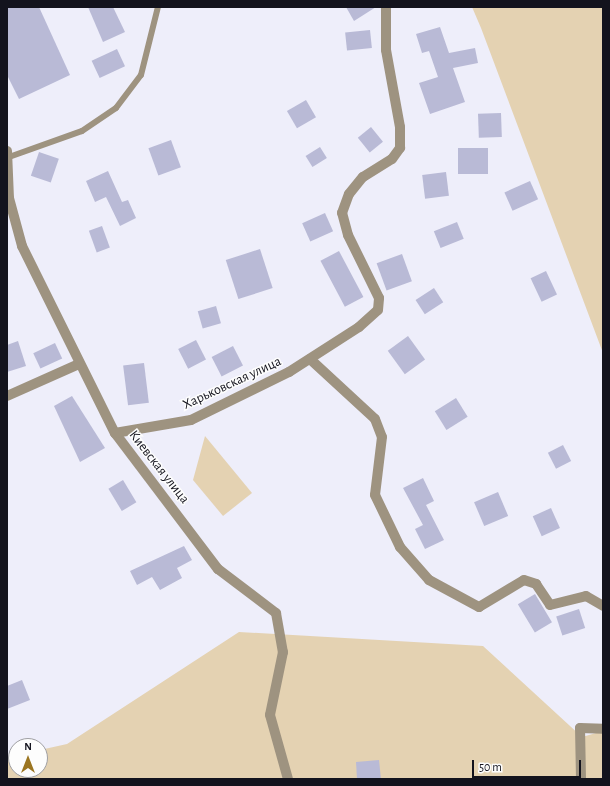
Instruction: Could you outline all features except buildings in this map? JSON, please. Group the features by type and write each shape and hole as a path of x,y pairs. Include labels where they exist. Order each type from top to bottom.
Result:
{"street":[{"name":"Харьковская улица","path":"115,433 191,420 310,359 359,327 378,310 379,298 348,235 342,213 349,194 363,177 392,159 400,148 400,127 386,50 386,7"},
{"name":"Киевская улица","path":"8,154 9,198 22,246 79,364 115,433 218,569 276,613 283,652 270,715 288,779"},
{"path":"310,359 375,419 382,437 375,495 400,547 429,580 479,607 524,580 536,584 550,605 586,596 603,606"},
{"path":"7,396 79,364"},
{"path":"581,779 580,728 603,729"}],"lane":[{"path":"8,154 82,131 116,108 141,75 158,7"}],"shaded area":[{"path":"472,7 603,7 603,353 481,28"},
{"path":"205,436 252,493 223,516 193,480"},
{"path":"239,632 483,646 582,737 603,731 603,779 7,779 8,757 8,778 48,778 48,748 67,744"}]}
